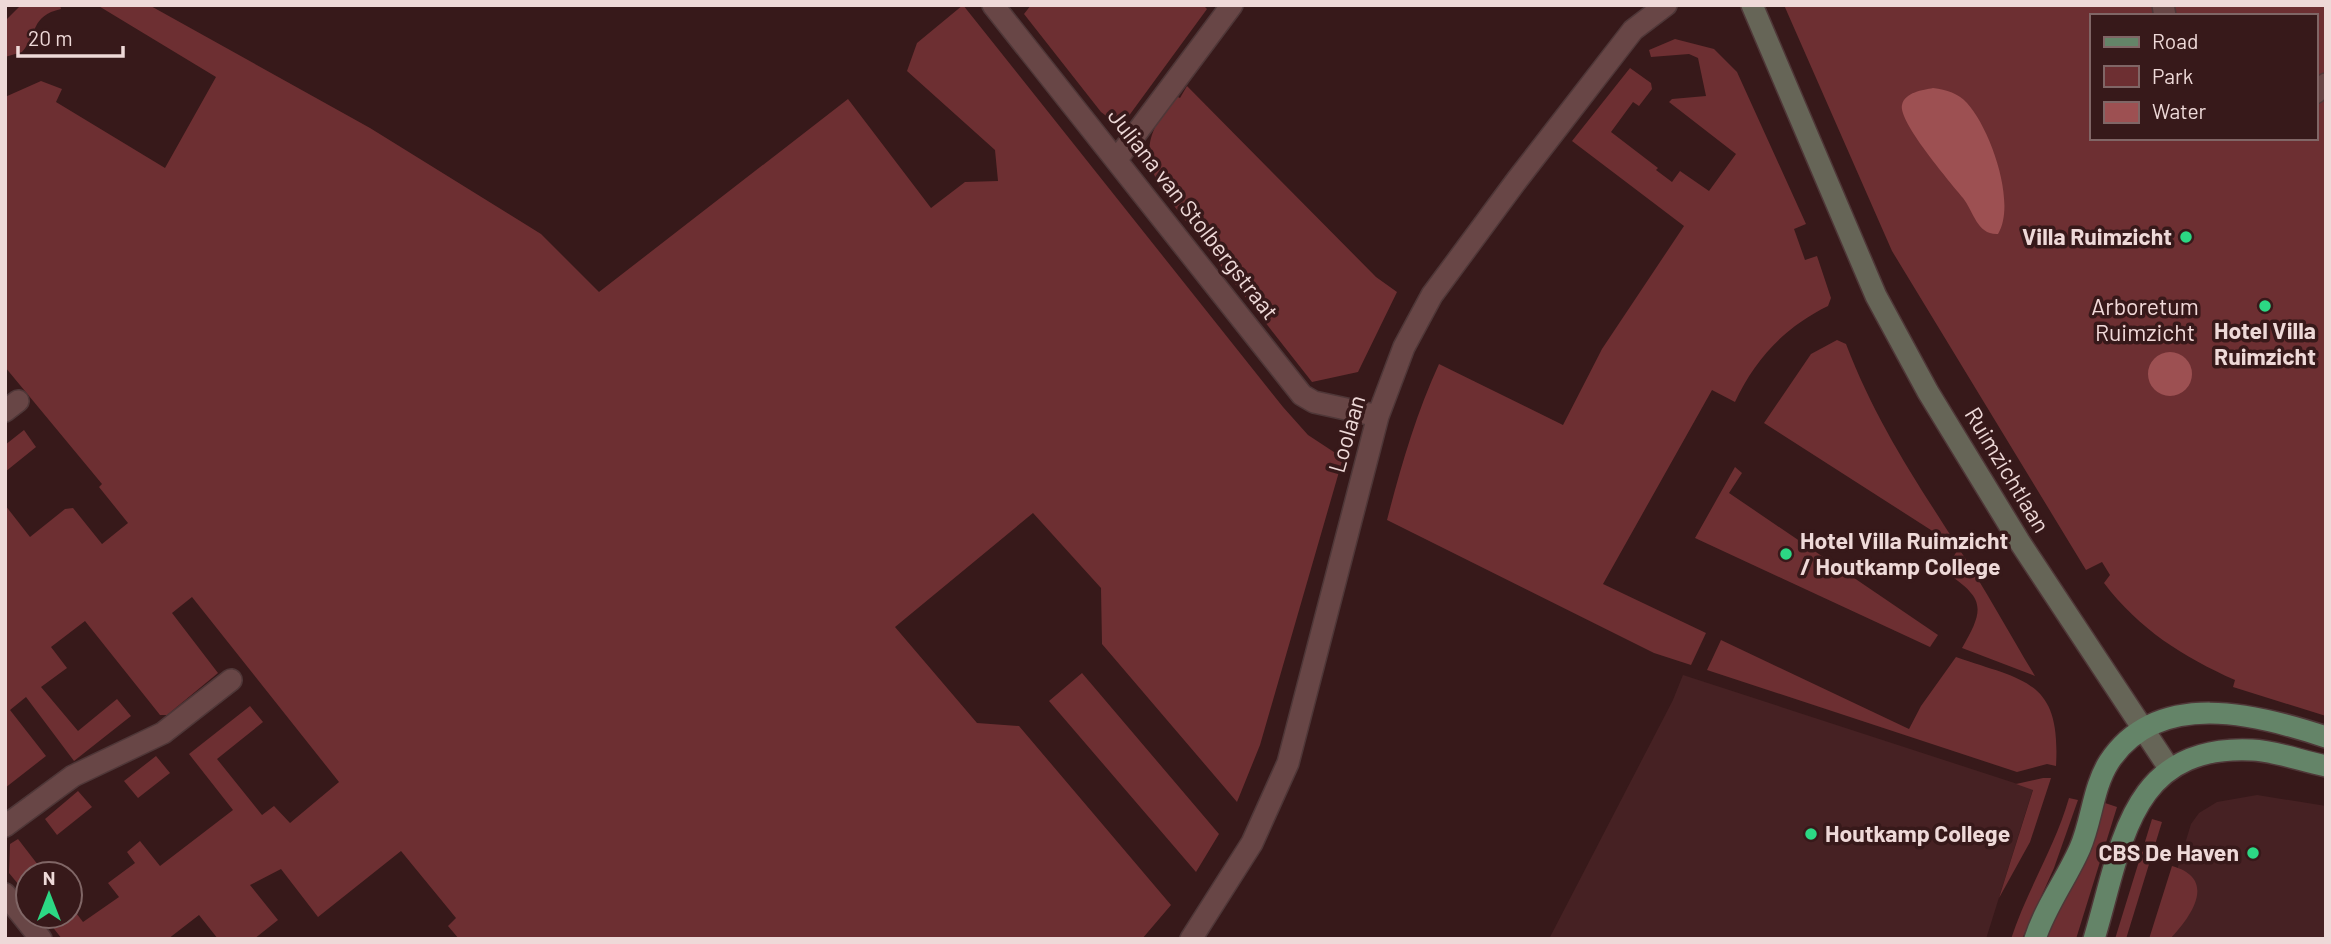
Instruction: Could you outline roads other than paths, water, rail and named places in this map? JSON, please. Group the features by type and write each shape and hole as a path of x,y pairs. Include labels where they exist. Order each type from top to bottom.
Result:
{"main road":[{"path":"2035,939 2081,846 2108,763 2123,745 2143,731 2178,715 2220,712 2326,737"},
{"path":"2094,939 2138,802 2169,768 2202,755 2253,750 2326,766"}],"street":[{"name":"Juliana van Stolbergstraat","path":"993,5 1302,395 1314,402 1378,416"},
{"path":"1117,159 1233,5"},
{"name":"Loolaan","path":"1191,939 1252,843 1288,763 1378,416 1404,347 1432,295 1633,30 1666,5"},
{"name":"Ruimzichtlaan","path":"1752,5 1876,296 1928,392 2019,541 2169,768"},
{"path":"5,826 73,776 163,733 231,680"},
{"path":"5,894 41,939"}],"water":[{"path":"1933,88 1952,92 1964,100 1976,115 1992,147 2003,186 2003,220 1998,234 1985,231 1981,227 1963,198 1908,125 1903,113 1904,101 1915,92"},
{"path":"2170,352 2179,353 2186,358 2191,365 2191,383 2186,390 2179,395 2170,396 2161,395 2154,390 2149,383 2148,374 2149,365 2154,358 2161,353"}],"place":[{"name":"Villa Ruimzicht","path":"2186,237"},
{"name":"Hotel Villa Ruimzicht","path":"2265,306"},
{"name":"Hotel Villa Ruimzicht / Houtkamp College","path":"1786,554"},
{"name":"Houtkamp College","path":"1811,834"},
{"name":"CBS De Haven","path":"2253,853"}],"park label":[{"name":"Arboretum Ruimzicht","path":"2145,320"}]}
